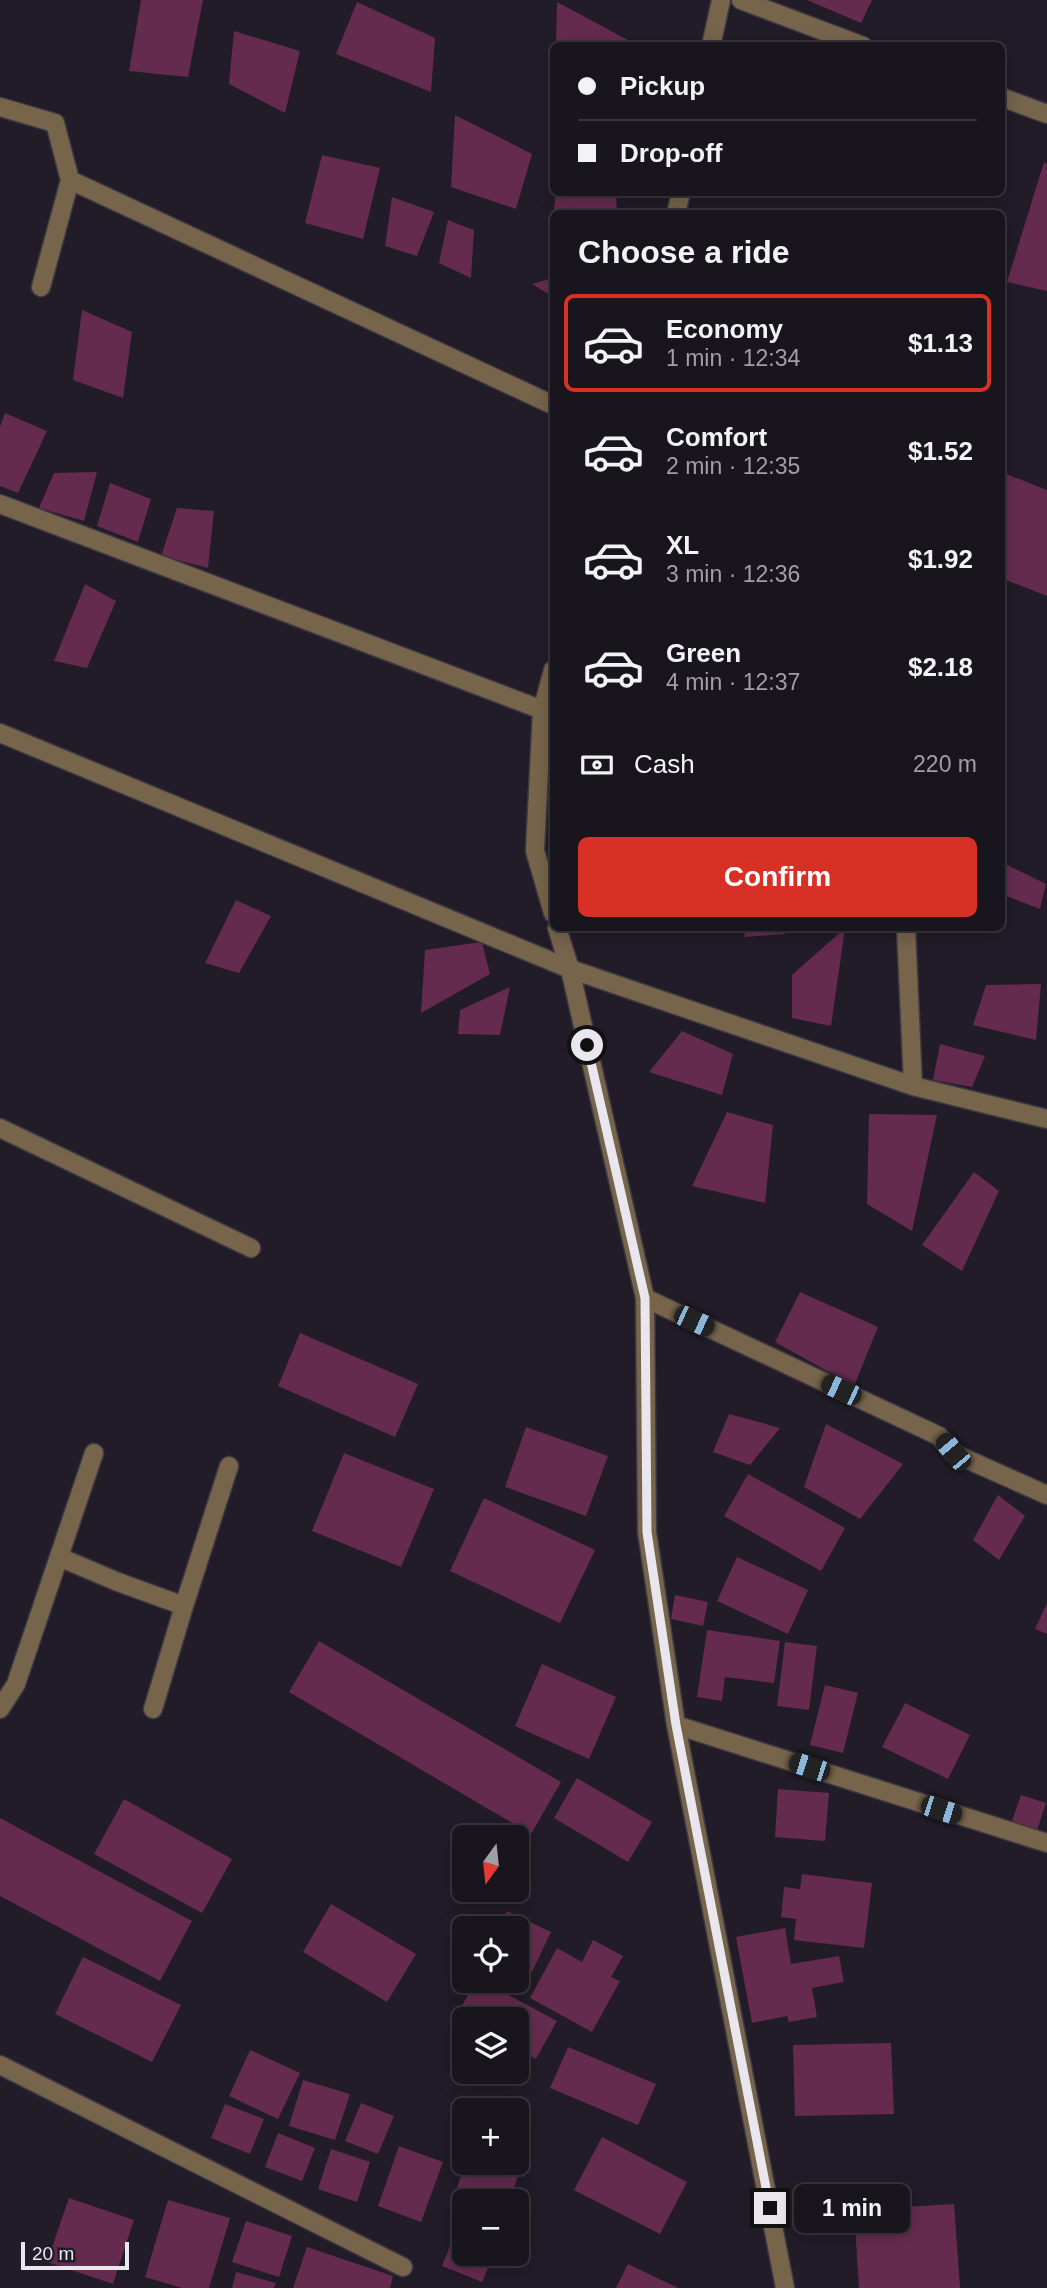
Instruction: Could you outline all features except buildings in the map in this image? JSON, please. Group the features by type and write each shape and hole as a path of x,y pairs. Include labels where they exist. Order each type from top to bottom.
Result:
{"street":[{"path":"712,42 721,0"},
{"path":"741,0 852,42"},
{"path":"1005,98 1047,114"},
{"path":"0,107 55,122 70,180 41,287"},
{"path":"70,180 550,404"},
{"path":"0,504 547,712"},
{"path":"550,691 535,851 550,903"},
{"path":"0,733 570,969 913,1086 1047,1119"},
{"path":"558,931 570,969 645,1298 647,1532 676,1725 785,2288"},
{"path":"906,931 913,1086"},
{"path":"0,1128 251,1248"},
{"path":"645,1298 939,1436 953,1452 1047,1495"},
{"path":"0,1709 16,1684 94,1453"},
{"path":"153,1709 229,1466"},
{"path":"59,1557 184,1606"},
{"path":"676,1725 1047,1843"},
{"path":"0,2066 403,2267"}],"route":[{"path":"587,1045 645,1298 647,1532 676,1725 770,2208"}]}
